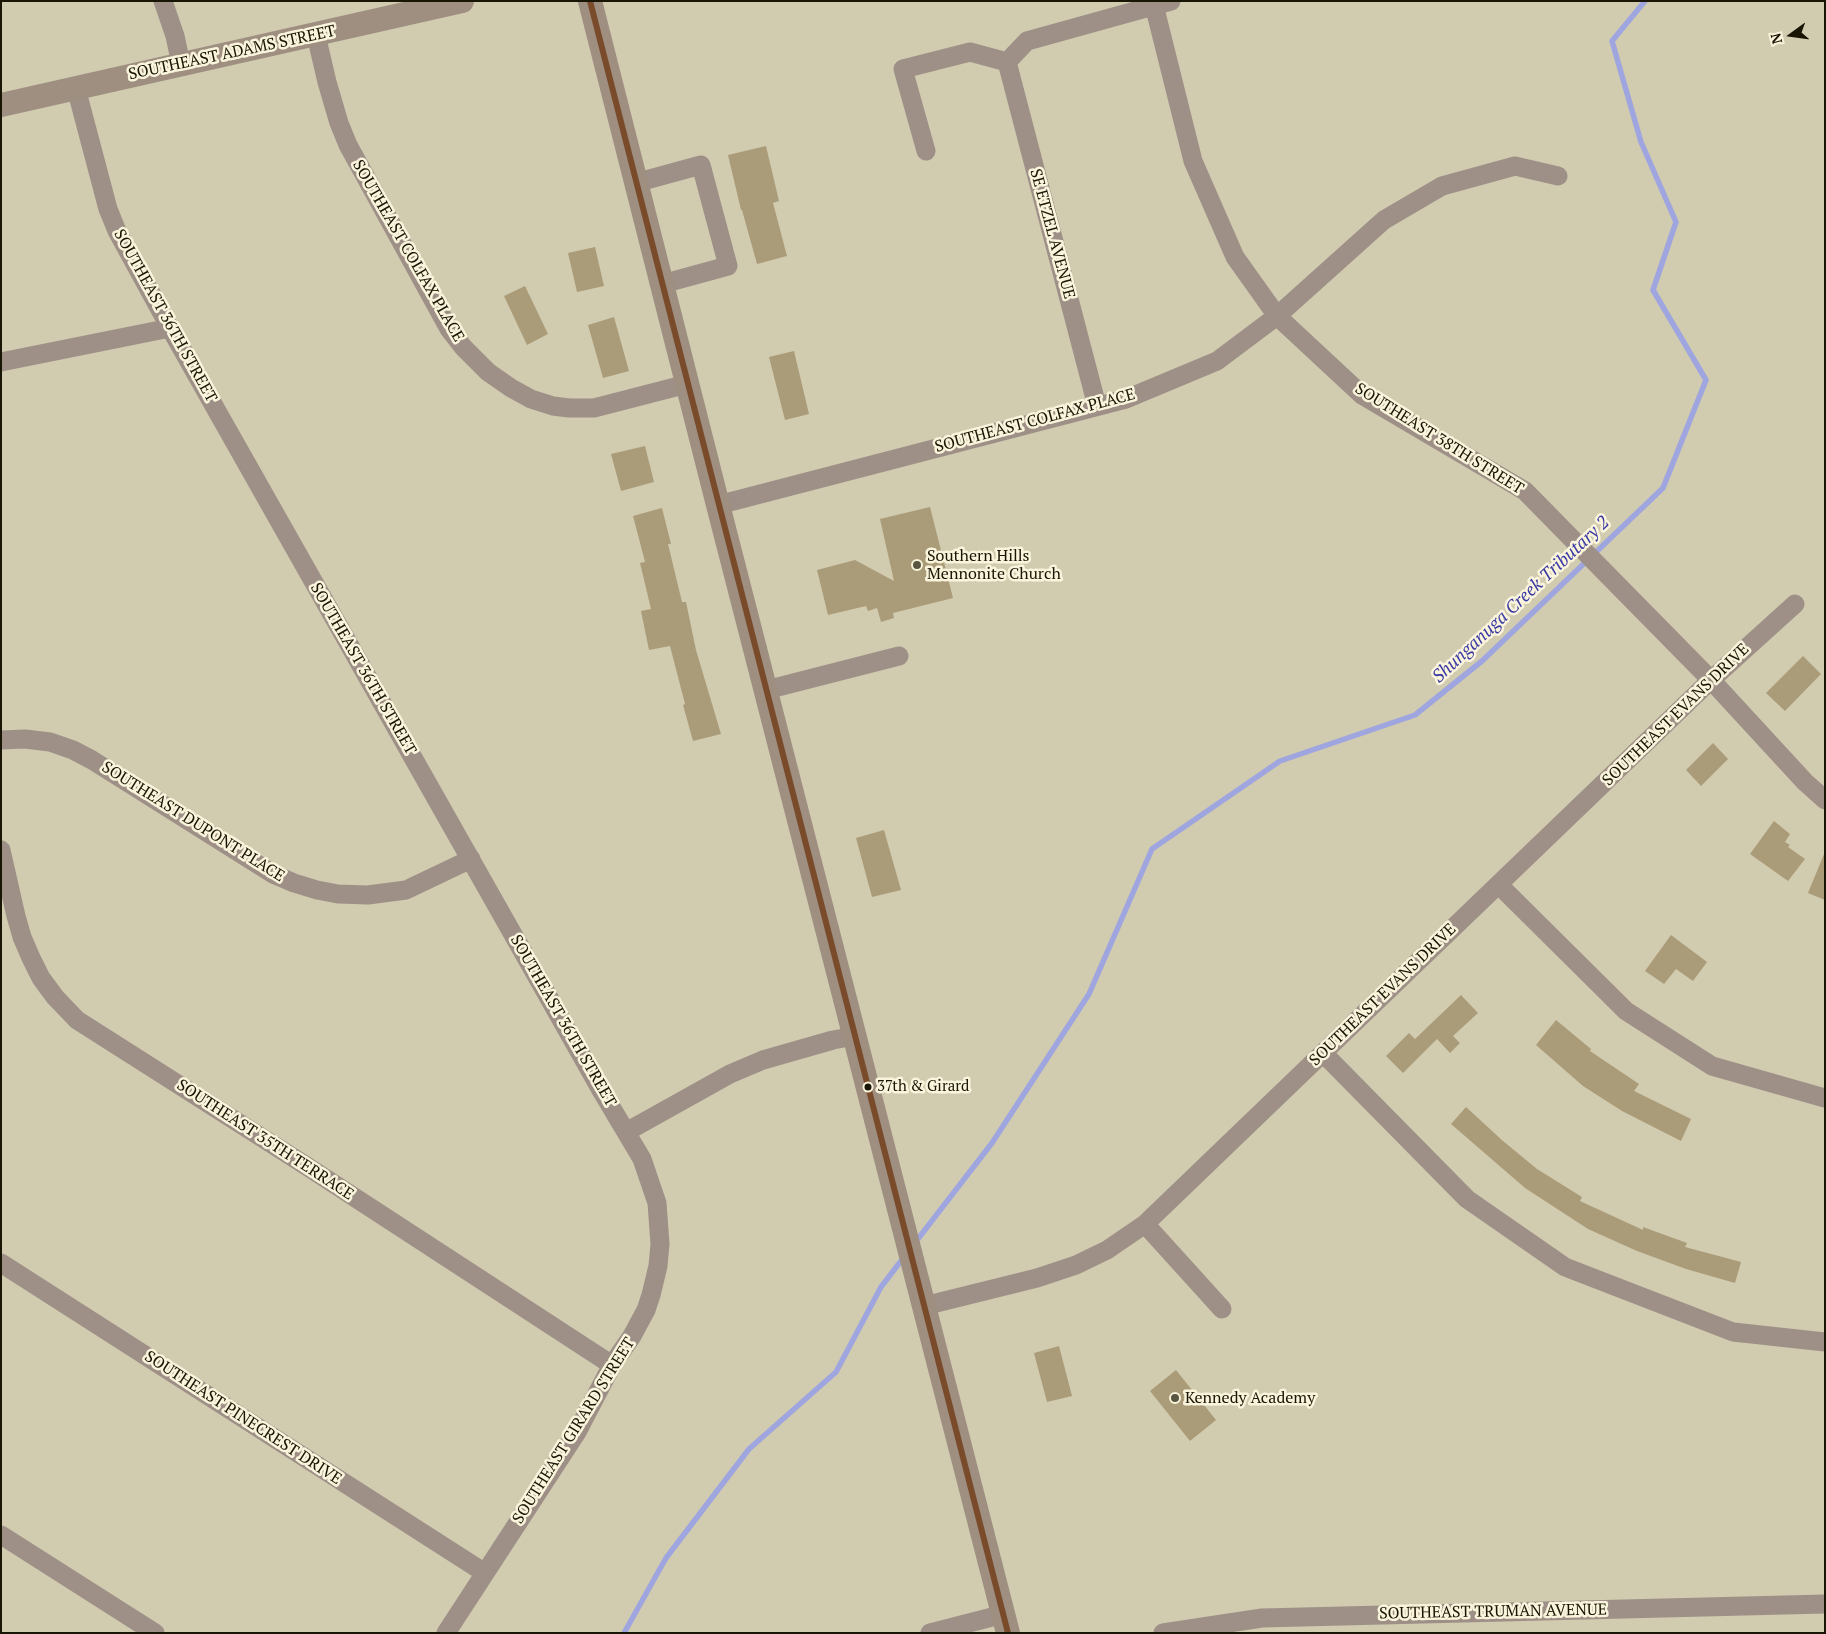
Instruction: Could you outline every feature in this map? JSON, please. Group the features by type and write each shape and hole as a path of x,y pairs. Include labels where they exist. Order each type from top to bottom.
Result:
{"main road":[{"name":"SOUTHEAST ADAMS STREET","path":"1,105 462,1"},
{"path":"590,1 635,183 1006,1623"}],"street":[{"path":"164,1 175,36 181,64"},
{"path":"926,151 903,69 970,52 1008,62 1027,41 1160,3"},
{"name":"SOUTHEAST 38TH STREET","path":"1160,3 1193,162 1236,257 1277,316 1362,395 1525,491 1711,680 1805,782 1825,800"},
{"name":"SOUTHEAST COLFAX PLACE","path":"316,35 326,82 348,145 449,329 463,347 488,372 510,388 531,399 553,406 569,408 594,408 687,384"},
{"name":"SE ETZEL AVENUE","path":"1008,62 1097,406"},
{"name":"SOUTHEAST 36TH STREET","path":"76,88 108,210 117,231 170,328 642,1159 657,1203 660,1244"},
{"path":"635,183 701,166 728,266 662,284"},
{"name":"SOUTHEAST COLFAX PLACE","path":"718,505 1126,399 1217,361 1277,316 1384,220 1442,186 1515,166 1558,176"},
{"path":"1,362 170,328"},
{"name":"SOUTHEAST EVANS DRIVE","path":"923,1299 1037,1278 1076,1265 1107,1250 1145,1224 1711,680 1795,604"},
{"path":"766,690 899,656"},
{"name":"SOUTHEAST DUPONT PLACE","path":"1,740 26,739 50,742 73,750 92,760 273,874 317,890 338,894 368,895 406,890 471,859"},
{"name":"SOUTHEAST 35TH TERRACE","path":"1,850 16,916 31,958 41,978 55,997 77,1020 308,1167 612,1365"},
{"path":"1499,885 1626,1011 1712,1066 1825,1098"},
{"path":"626,1132 730,1074 763,1060 833,1040 855,1036"},
{"path":"1323,1053 1467,1199 1565,1267 1733,1332 1825,1342"},
{"path":"1145,1224 1222,1309"},
{"name":"SOUTHEAST GIRARD STREET","path":"446,1633 577,1432 612,1365 632,1336 646,1310 651,1295 658,1266 660,1244"},
{"name":"SOUTHEAST PINECREST DRIVE","path":"1,1263 485,1572"},
{"path":"1,1536 155,1633"},
{"name":"SOUTHEAST TRUMAN AVENUE","path":"1163,1633 1262,1618 1825,1604"},
{"path":"930,1633 1006,1623"}],"building":[{"path":"766,146 779,201 773,203 787,256 757,264 741,210 728,155"},
{"path":"595,247 604,286 577,292 568,253"},
{"path":"525,286 548,334 527,345 504,296"},
{"path":"614,317 629,371 603,378 588,325"},
{"path":"794,351 809,414 785,420 769,357"},
{"path":"645,446 654,482 621,491 611,454"},
{"name":"Southern Hills Mennonite Church","path":"930,507 953,598 893,613 894,618 881,622 877,608 868,611 866,606 828,615 817,570 855,560 894,581 880,519"},
{"path":"662,508 671,544 668,544 682,602 686,602 696,650 721,734 693,741 670,646 649,650 641,611 651,609 640,563 645,562 633,516"},
{"path":"1803,656 1821,674 1785,711 1766,693"},
{"path":"1713,743 1728,759 1701,786 1686,770"},
{"path":"1774,821 1790,834 1785,842 1790,845 1788,847 1805,859 1788,881 1750,854"},
{"path":"884,830 901,890 872,897 856,838"},
{"path":"1825,854 1825,900 1808,893"},
{"path":"1671,935 1707,962 1693,981 1676,969 1664,984 1645,971"},
{"path":"1461,995 1478,1013 1453,1036 1460,1043 1450,1053 1437,1039 1403,1073 1386,1056 1409,1033 1415,1039"},
{"path":"1556,1020 1591,1049 1590,1051 1639,1084 1634,1091 1691,1119 1681,1141 1622,1111 1583,1086 1536,1045"},
{"path":"1466,1107 1537,1169 1582,1197 1580,1201 1643,1230 1643,1227 1687,1243 1685,1247 1741,1262 1735,1283 1686,1269 1637,1251 1588,1229 1525,1188 1451,1124"},
{"path":"1059,1346 1072,1396 1047,1402 1034,1353"},
{"path":"1176,1370 1216,1420 1190,1441 1150,1391"}],"waterway":[{"name":"Shunganuga Creek Tributary 2","path":"914,1244 992,1143 1089,994 1152,849 1280,761 1415,715 1482,661 1663,488 1706,380 1653,290 1676,222 1641,142 1612,41 1645,1"},
{"name":"Shunganuga Creek Tributary 2","path":"624,1633 666,1558 749,1449 836,1372 881,1287 904,1257"}],"transit line":[{"path":"590,1 1008,1633"}],"place":[{"name":"Southern Hills Mennonite Church","path":"917,565"},
{"name":"37th & Girard","path":"868,1087"},
{"name":"Kennedy Academy","path":"1175,1398"}]}
